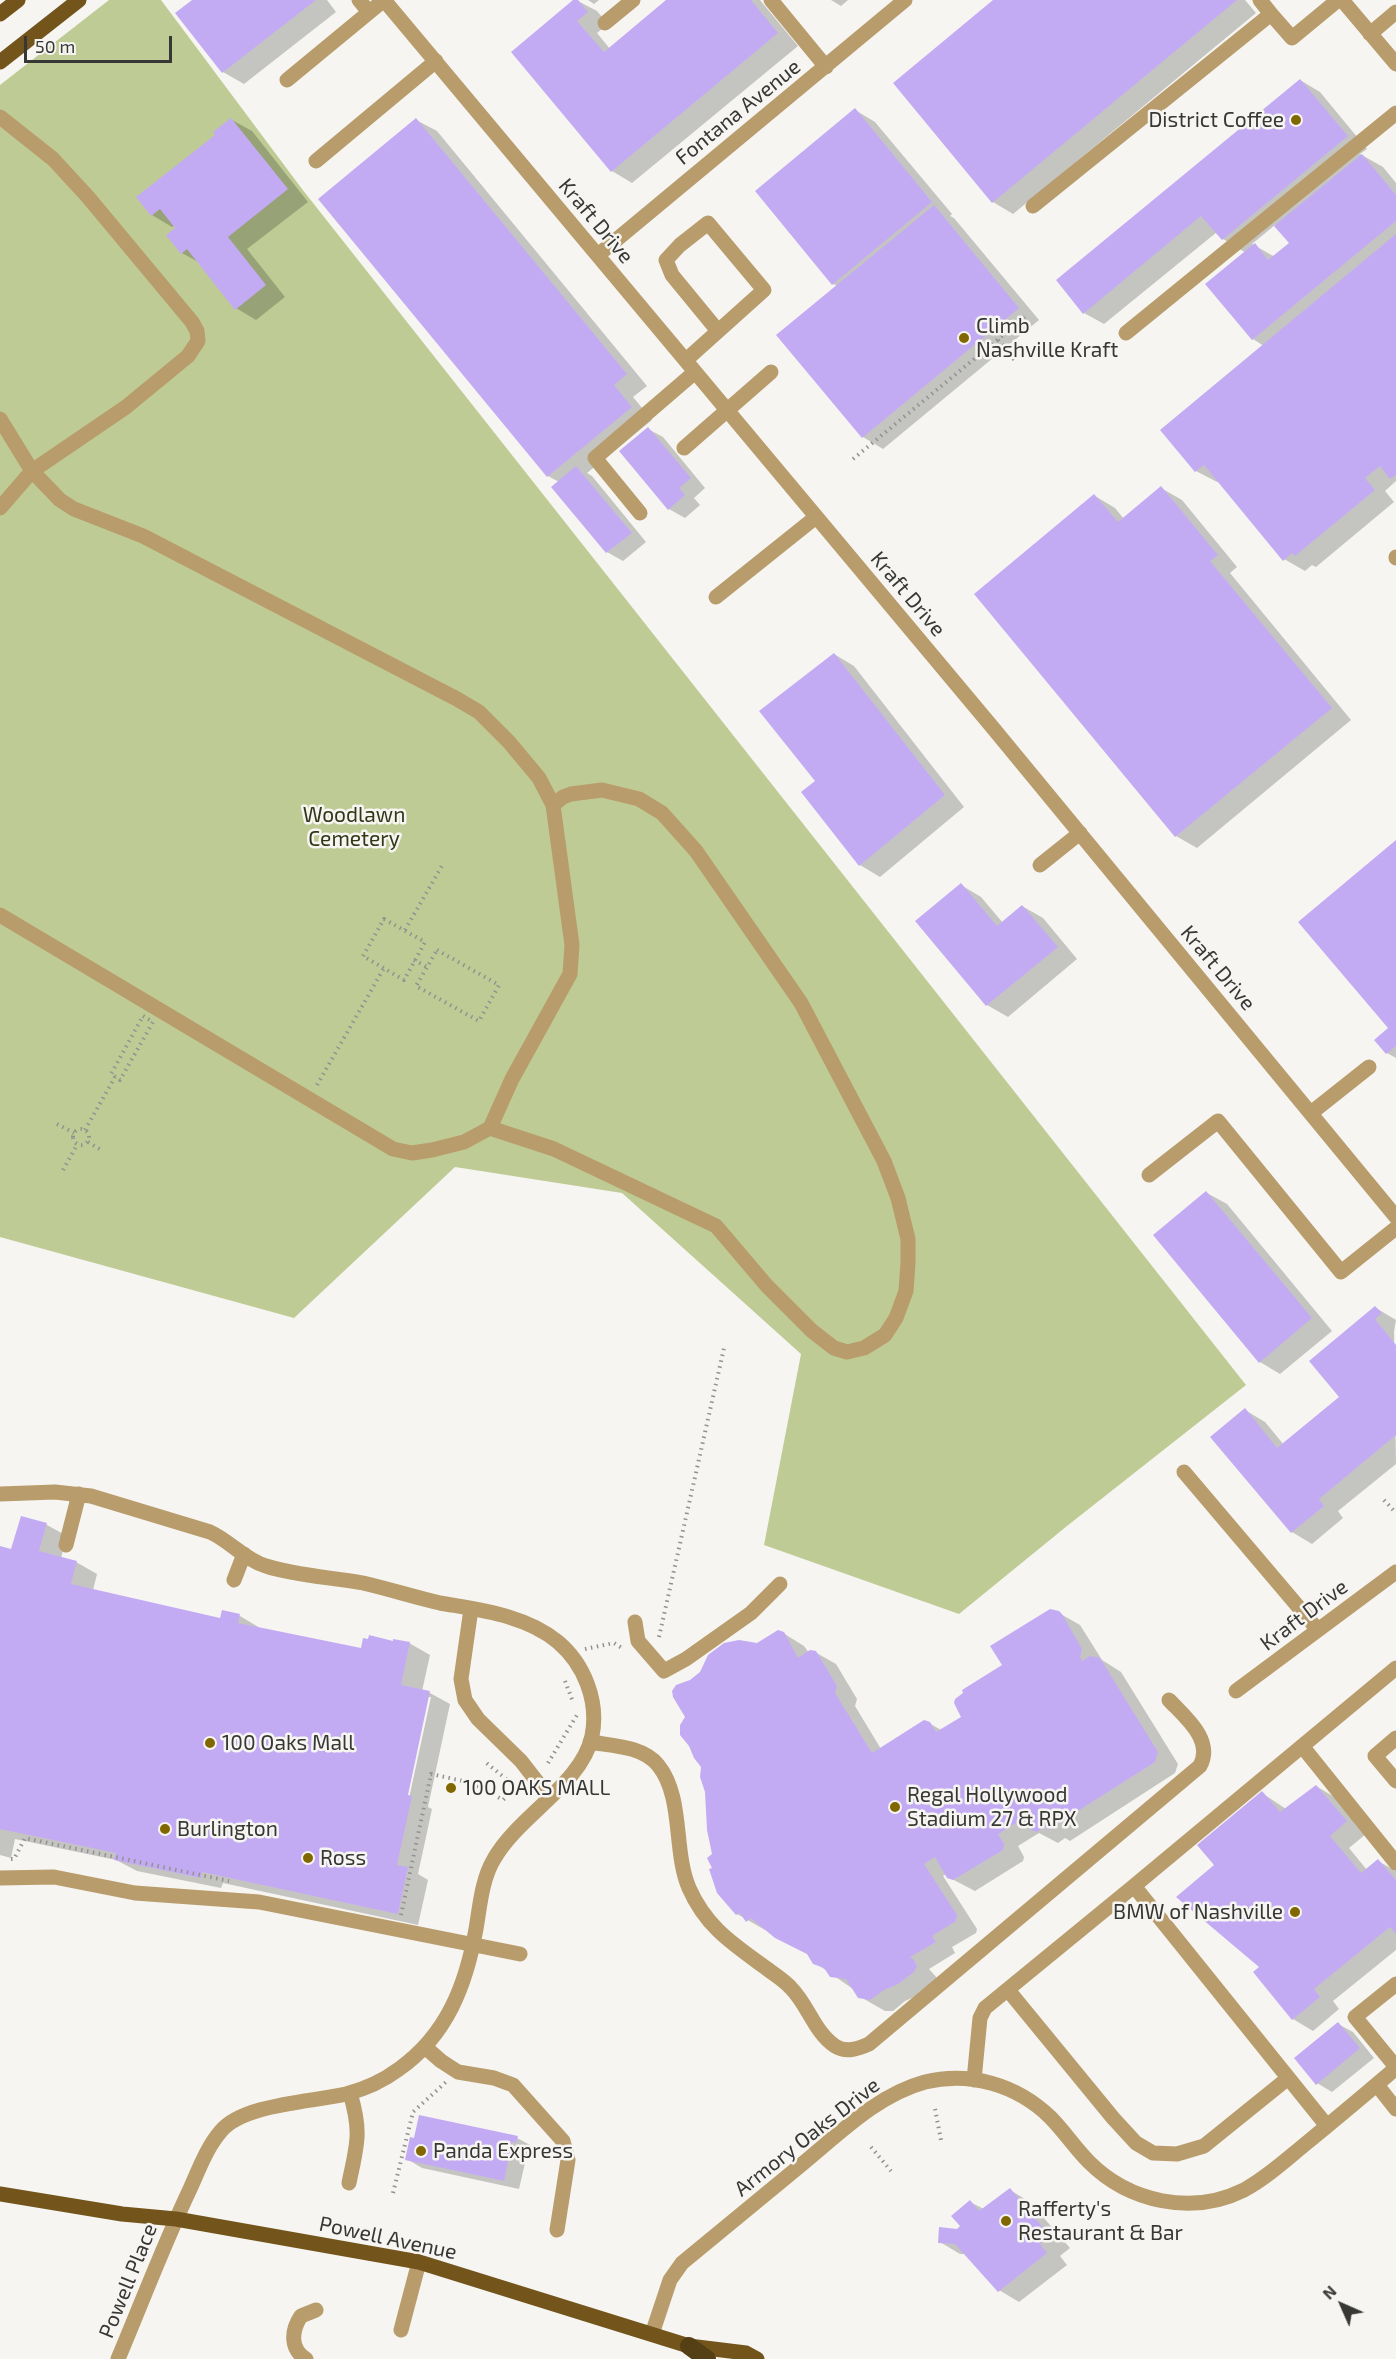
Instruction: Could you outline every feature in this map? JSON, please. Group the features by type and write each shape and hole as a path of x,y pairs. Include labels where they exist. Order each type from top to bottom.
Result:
{"highway":[{"path":"689,2346 707,2359"}],"main road":[{"path":"0,14 18,0"},
{"path":"0,62 79,0"},
{"name":"Powell Avenue","path":"0,2194 122,2214 176,2219 418,2262 689,2346 746,2353 758,2359"}],"street":[{"path":"605,23 633,0"},
{"path":"771,0 826,67"},
{"name":"Fontana Avenue","path":"598,255 905,0"},
{"path":"1260,0 1292,38 1340,0 1396,64"},
{"path":"287,80 364,6 388,1"},
{"name":"Kraft Drive","path":"388,1 1396,1217"},
{"path":"1370,34 1396,12"},
{"path":"1034,206 1271,14"},
{"path":"316,161 436,61"},
{"path":"1126,333 1396,113"},
{"path":"0,117 53,159 88,197 194,325 198,338 197,344 188,357 126,407 32,471 0,508"},
{"path":"640,513 595,458 691,366 718,331 764,290 708,223 680,245 666,260 672,275 718,331"},
{"path":"684,447 771,372"},
{"path":"0,418 32,471 60,500 143,536 479,712 539,778 553,806 572,945 570,974 512,1079 490,1128 464,1142 412,1153 393,1149 0,915"},
{"path":"716,597 816,517"},
{"path":"490,1128 554,1149 716,1226 795,1314 826,1344 834,1348 847,1352 864,1348 885,1335 896,1318 906,1291 908,1263 907,1233 898,1198 884,1161 801,1003 696,851 662,813 639,799 602,790 571,794 563,797 553,806"},
{"path":"1040,866 1080,833"},
{"path":"1311,1113 1369,1067"},
{"path":"1149,1175 1218,1121 1341,1272 1396,1228"},
{"path":"1184,1472 1318,1630"},
{"path":"0,1494 55,1492 79,1494 210,1532 227,1540 244,1554 266,1566 365,1584 471,1609 534,1626 552,1637 567,1650 580,1668 590,1695 593,1721 590,1742 637,1751 646,1755 660,1768 671,1793 685,1878 705,1917 724,1938 791,1987 828,2040 836,2047 846,2050 858,2049 869,2044 1200,1766 1204,1751 1203,1743 1193,1726 1169,1700"},
{"path":"66,1545 79,1494"},
{"path":"234,1580 244,1554"},
{"name":"Kraft Drive","path":"1236,1691 1396,1572"},
{"path":"635,1622 638,1641 664,1671 686,1659 751,1613 780,1584"},
{"path":"471,1609 461,1679 465,1700 478,1719 521,1761 549,1797"},
{"path":"974,2080 981,2012 1396,1668"},
{"path":"1396,1738 1375,1756 1396,1782"},
{"name":"Powell Place","path":"118,2359 176,2219 216,2138 233,2120 251,2113 350,2093 384,2079 425,2047 442,2027 456,2001 473,1945 483,1888 494,1859 515,1830 576,1769 590,1742"},
{"path":"1302,1746 1396,1863"},
{"path":"0,1878 54,1877 135,1893 259,1902 520,1954"},
{"path":"1134,1886 1327,2126"},
{"path":"1396,1984 1355,2017 1396,2067"},
{"path":"1008,1990 1113,2118 1136,2143 1153,2153 1177,2154 1204,2146 1287,2079"},
{"path":"425,2047 458,2072 494,2078 513,2085 563,2141 568,2152 568,2160 557,2230"},
{"name":"Armory Oaks Drive","path":"652,2334 670,2280 682,2263 855,2121 893,2095 910,2087 946,2079 974,2080 1002,2086 1034,2103 1050,2117 1089,2162 1118,2185 1144,2196 1173,2202 1203,2202 1244,2190 1268,2174 1396,2067"},
{"path":"1377,2085 1396,2109"},
{"path":"349,2183 358,2138 357,2118 350,2093"},
{"path":"401,2330 418,2262"},
{"path":"306,2359 297,2352 294,2345 294,2330 301,2316 316,2310"}],"path":[{"path":"853,459 1025,317"},
{"path":"998,340 1017,363"},
{"path":"405,930 443,864"},
{"path":"384,918 425,942 414,960 404,980 363,956 384,918"},
{"path":"437,950 500,985 479,1021 416,986 427,967 437,950"},
{"path":"414,960 427,967"},
{"path":"308,1099 384,968"},
{"path":"143,1016 153,1022 120,1080 115,1077 111,1074 143,1016"},
{"path":"85,1130 115,1077"},
{"path":"57,1124 74,1133"},
{"path":"79,1129 85,1130 89,1136 88,1142 83,1146 77,1145 73,1140 74,1133 79,1129"},
{"path":"88,1142 101,1150"},
{"path":"63,1170 77,1145"},
{"path":"658,1637 724,1348"},
{"path":"1384,1500 1396,1513"},
{"path":"580,1653 587,1648 614,1643 621,1647 628,1657 643,1648"},
{"path":"561,1670 573,1703"},
{"path":"548,1763 577,1714"},
{"path":"392,1915 401,1916 431,1774 472,1783 503,1800 516,1787 484,1761"},
{"path":"7,1859 14,1858 25,1838 231,1881"},
{"path":"393,2193 413,2112 458,2072"},
{"path":"935,2109 941,2140"},
{"path":"871,2147 891,2171"}],"green space":[{"name":"Woodlawn Cemetery","path":"109,0 161,0 302,189 1246,1385 959,1614 764,1545 801,1354 622,1193 455,1167 294,1318 0,1237 0,85"}],"building":[{"path":"192,0 316,0 222,73 175,13"},
{"path":"573,0 578,0 588,12 577,21 604,52 666,0 751,0 778,33 611,172 511,52"},
{"path":"993,0 1237,0 992,203 893,83"},
{"path":"1300,79 1348,136 1222,240 1201,216 1083,314 1056,280"},
{"path":"855,108 932,202 832,285 755,191"},
{"path":"231,118 288,189 228,237 266,285 235,310 187,249 181,254 166,235 175,228 160,209 151,216 136,197 215,135 213,132"},
{"path":"416,118 627,374 614,385 632,407 547,477 318,199"},
{"path":"1362,154 1396,195 1396,221 1252,340 1205,284 1255,243 1268,260 1289,243 1274,226"},
{"path":"934,205 1019,308 862,438 776,335"},
{"path":"1396,234 1396,475 1390,479 1380,466 1365,478 1375,490 1295,556 1292,553 1283,561 1204,465 1195,472 1160,430"},
{"path":"648,427 691,478 679,488 685,495 668,510 619,451"},
{"path":"576,466 632,533 606,553 551,487"},
{"path":"1161,486 1218,555 1210,561 1332,708 1175,837 974,594 1094,494 1118,522"},
{"path":"834,653 945,795 859,866 801,792 815,781 759,711"},
{"path":"1396,840 1396,1046 1386,1054 1374,1040 1388,1028 1298,922"},
{"path":"961,883 997,926 1022,905 1058,947 986,1006 915,921"},
{"path":"1206,1191 1312,1318 1259,1363 1153,1235"},
{"path":"1375,1306 1382,1313 1375,1319 1396,1345 1396,1435 1319,1499 1324,1506 1291,1533 1210,1437 1245,1408 1277,1448 1339,1397 1309,1361"},
{"name":"100 Oaks Mall","path":"21,1516 47,1523 39,1551 77,1561 71,1584 220,1618 222,1610 240,1614 238,1623 361,1648 363,1638 368,1639 369,1635 393,1641 393,1639 410,1642 401,1685 430,1691 408,1795 412,1796 397,1865 408,1867 398,1914 202,1872 201,1878 114,1860 116,1853 0,1829 0,1546 11,1549"},
{"name":"Regal Hollywood Stadium 27 & RPX","path":"1050,1609 1062,1614 1082,1649 1080,1657 1082,1661 1090,1656 1100,1658 1158,1752 1155,1762 1048,1830 1045,1826 1037,1832 1031,1830 1024,1818 998,1834 1004,1844 1003,1850 953,1880 947,1878 935,1857 924,1864 957,1915 956,1921 932,1936 936,1942 910,1957 917,1966 914,1972 870,2000 858,1998 846,1979 830,1977 824,1968 813,1964 807,1954 775,1938 751,1918 746,1922 740,1913 736,1915 717,1893 709,1869 712,1868 707,1858 712,1854 707,1830 705,1792 700,1777 701,1767 680,1735 680,1725 685,1717 673,1697 672,1691 676,1685 690,1680 700,1672 708,1655 724,1643 739,1640 757,1643 778,1630 784,1632 798,1658 810,1650 816,1651 837,1686 835,1693 872,1753 924,1720 930,1722 936,1732 961,1717 954,1703 955,1699 963,1693 962,1690 1002,1665 990,1646"},
{"name":"BMW of Nashville","path":"1316,1785 1347,1821 1330,1836 1361,1873 1378,1859 1396,1880 1396,1934 1390,1927 1314,1989 1320,1997 1292,2020 1253,1972 1259,1967 1176,1897 1214,1865 1197,1845 1262,1791 1280,1812"},
{"path":"1338,2022 1360,2048 1316,2085 1294,2058"},
{"path":"419,2115 518,2136 516,2143 512,2142 504,2181 405,2160 410,2137 414,2138"},
{"path":"1010,2188 1050,2236 1040,2244 1047,2253 998,2292 955,2244 938,2243 939,2227 957,2229 960,2226 951,2216 970,2200 979,2211"}],"place":[{"name":"District Coffee","path":"1296,120"},
{"name":"Climb Nashville Kraft","path":"964,338"},
{"name":"100 Oaks Mall","path":"210,1743"},
{"name":"100 OAKS MALL","path":"451,1788"},
{"name":"Regal Hollywood Stadium 27 & RPX","path":"895,1807"},
{"name":"Burlington","path":"165,1829"},
{"name":"Ross","path":"308,1858"},
{"name":"BMW of Nashville","path":"1295,1912"},
{"name":"Panda Express","path":"421,2151"},
{"name":"Rafferty's Restaurant & Bar","path":"1006,2221"}]}
